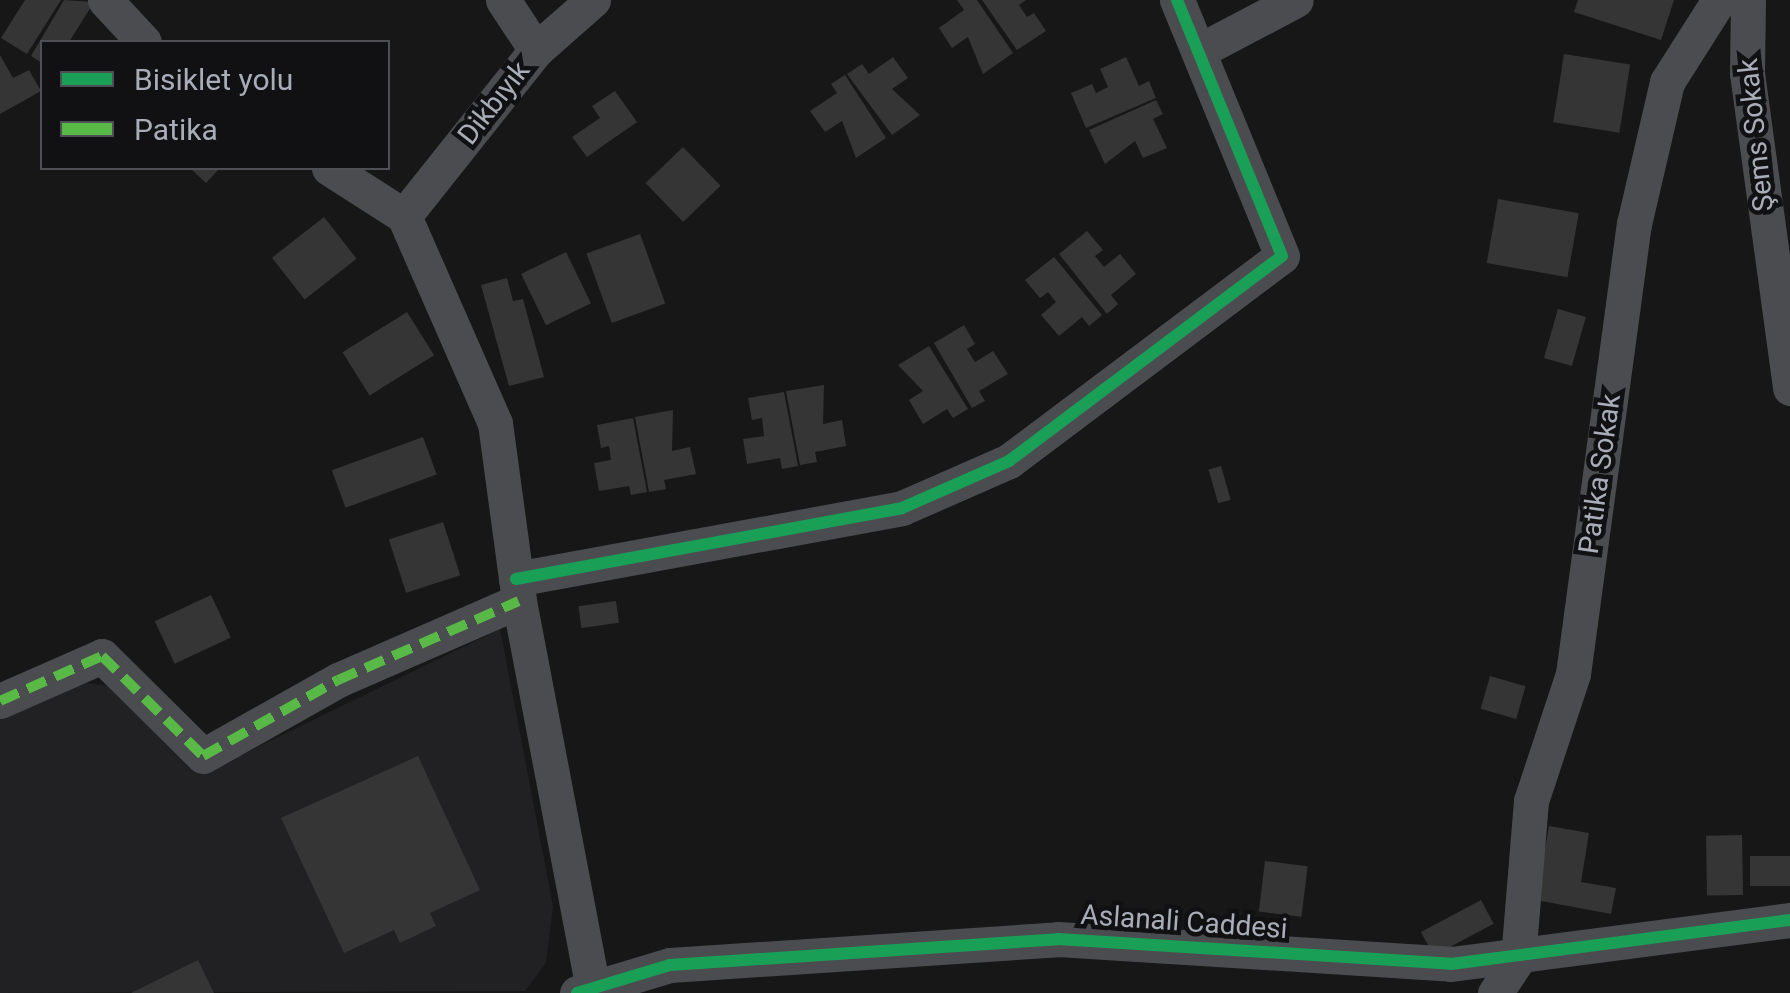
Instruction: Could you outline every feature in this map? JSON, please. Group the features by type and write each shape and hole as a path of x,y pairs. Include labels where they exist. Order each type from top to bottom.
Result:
{"street":[{"path":"105,0 142,40"},
{"path":"503,0 536,50"},
{"name":"Dikbıyık","path":"404,216 536,50 593,0"},
{"path":"0,700 102,656 203,756 338,680 518,590 902,508 1009,461 1282,256 1201,50 1177,0"},
{"path":"1201,50 1296,0"},
{"name":"Patika Sokak","path":"1518,959 1531,801 1573,674 1634,224 1667,82 1718,0"},
{"name":"Şems Sokak","path":"1748,0 1746,73 1790,388"},
{"path":"332,170 404,216 494,423 584,989"},
{"name":"Aslanali Caddesi","path":"584,989 670,965 1058,939 1369,961 1518,959 1790,920"},
{"path":"1495,993 1518,959"}],"shaded area":[{"path":"500,629 553,906 546,963 525,991 0,993 0,713 66,680 123,688 200,775"}],"building":[{"path":"25,0 61,0 27,54 1,38"},
{"path":"64,0 94,2 70,40 40,40"},
{"path":"957,0 977,0 1013,53 983,74 968,37 952,48 939,28 964,10"},
{"path":"982,0 1026,0 1019,5 1027,17 1034,13 1046,31 1017,50"},
{"path":"1578,0 1674,0 1661,40 1574,12"},
{"path":"40,41 40,62 31,56"},
{"path":"1564,54 1630,64 1619,133 1553,122"},
{"path":"0,55 13,78 29,70 40,92 0,114"},
{"path":"893,57 908,78 892,89 920,115 892,135 847,74 862,64 869,74"},
{"path":"1126,57 1139,86 1149,81 1156,98 1086,128 1071,93 1092,84 1096,93 1108,87 1100,69"},
{"path":"845,75 886,138 856,158 842,121 825,132 810,111 837,93 831,84"},
{"path":"615,91 637,122 587,157 572,137 600,118 592,106"},
{"path":"1156,100 1163,114 1153,119 1167,148 1143,158 1135,141 1105,164 1089,130"},
{"path":"683,147 721,186 683,222 646,183"},
{"path":"192,170 218,170 206,183"},
{"path":"1498,199 1579,213 1567,277 1487,263"},
{"path":"324,217 357,259 305,299 272,258"},
{"path":"1087,231 1103,250 1095,256 1104,267 1120,254 1136,274 1111,295 1118,304 1107,314 1059,254"},
{"path":"640,234 665,304 612,323 586,253"},
{"path":"566,252 591,303 546,325 521,274"},
{"path":"1054,257 1102,315 1089,326 1082,317 1059,336 1041,315 1056,302 1048,292 1040,298 1025,280"},
{"path":"507,278 513,301 523,299 544,377 509,386 481,285"},
{"path":"1558,309 1586,317 1572,366 1544,358"},
{"path":"407,312 434,355 370,396 343,352"},
{"path":"964,325 975,344 967,349 975,362 993,351 1008,374 979,391 985,401 972,408 934,343"},
{"path":"929,346 968,409 953,418 947,409 923,424 909,400 923,391 898,365"},
{"path":"824,385 823,424 842,420 846,446 815,452 817,462 800,465 786,391"},
{"path":"784,392 798,466 782,469 780,458 747,464 743,439 764,436 762,418 752,420 748,398"},
{"path":"673,410 672,451 690,447 696,474 664,480 666,489 649,492 635,417"},
{"path":"633,418 647,492 631,495 629,486 599,491 594,463 611,460 609,446 601,448 597,425"},
{"path":"423,437 437,475 346,508 332,470"},
{"path":"1221,466 1231,500 1218,503 1209,470"},
{"path":"443,522 460,575 406,593 389,540"},
{"path":"211,595 231,638 175,664 155,621"},
{"path":"616,601 619,623 581,628 578,606"},
{"path":"1490,676 1526,686 1516,719 1481,709"},
{"path":"418,756 480,890 430,913 436,926 400,943 394,930 344,953 281,818"},
{"path":"1549,826 1589,833 1581,882 1616,888 1611,914 1536,900"},
{"path":"1742,835 1743,895 1707,896 1706,836"},
{"path":"1750,856 1790,856 1790,886 1750,886"},
{"path":"1265,861 1308,866 1301,917 1259,912"},
{"path":"1481,900 1494,924 1434,956 1421,932"},
{"path":"198,960 214,993 131,993"}],"marked path":[{"path":"0,701 102,656 203,756 338,680 519,601"}],"cycle path":[{"path":"516,579 902,508 1009,461 1282,256 1177,0"},
{"path":"577,993 670,965 1058,939 1451,964 1790,920"}]}
